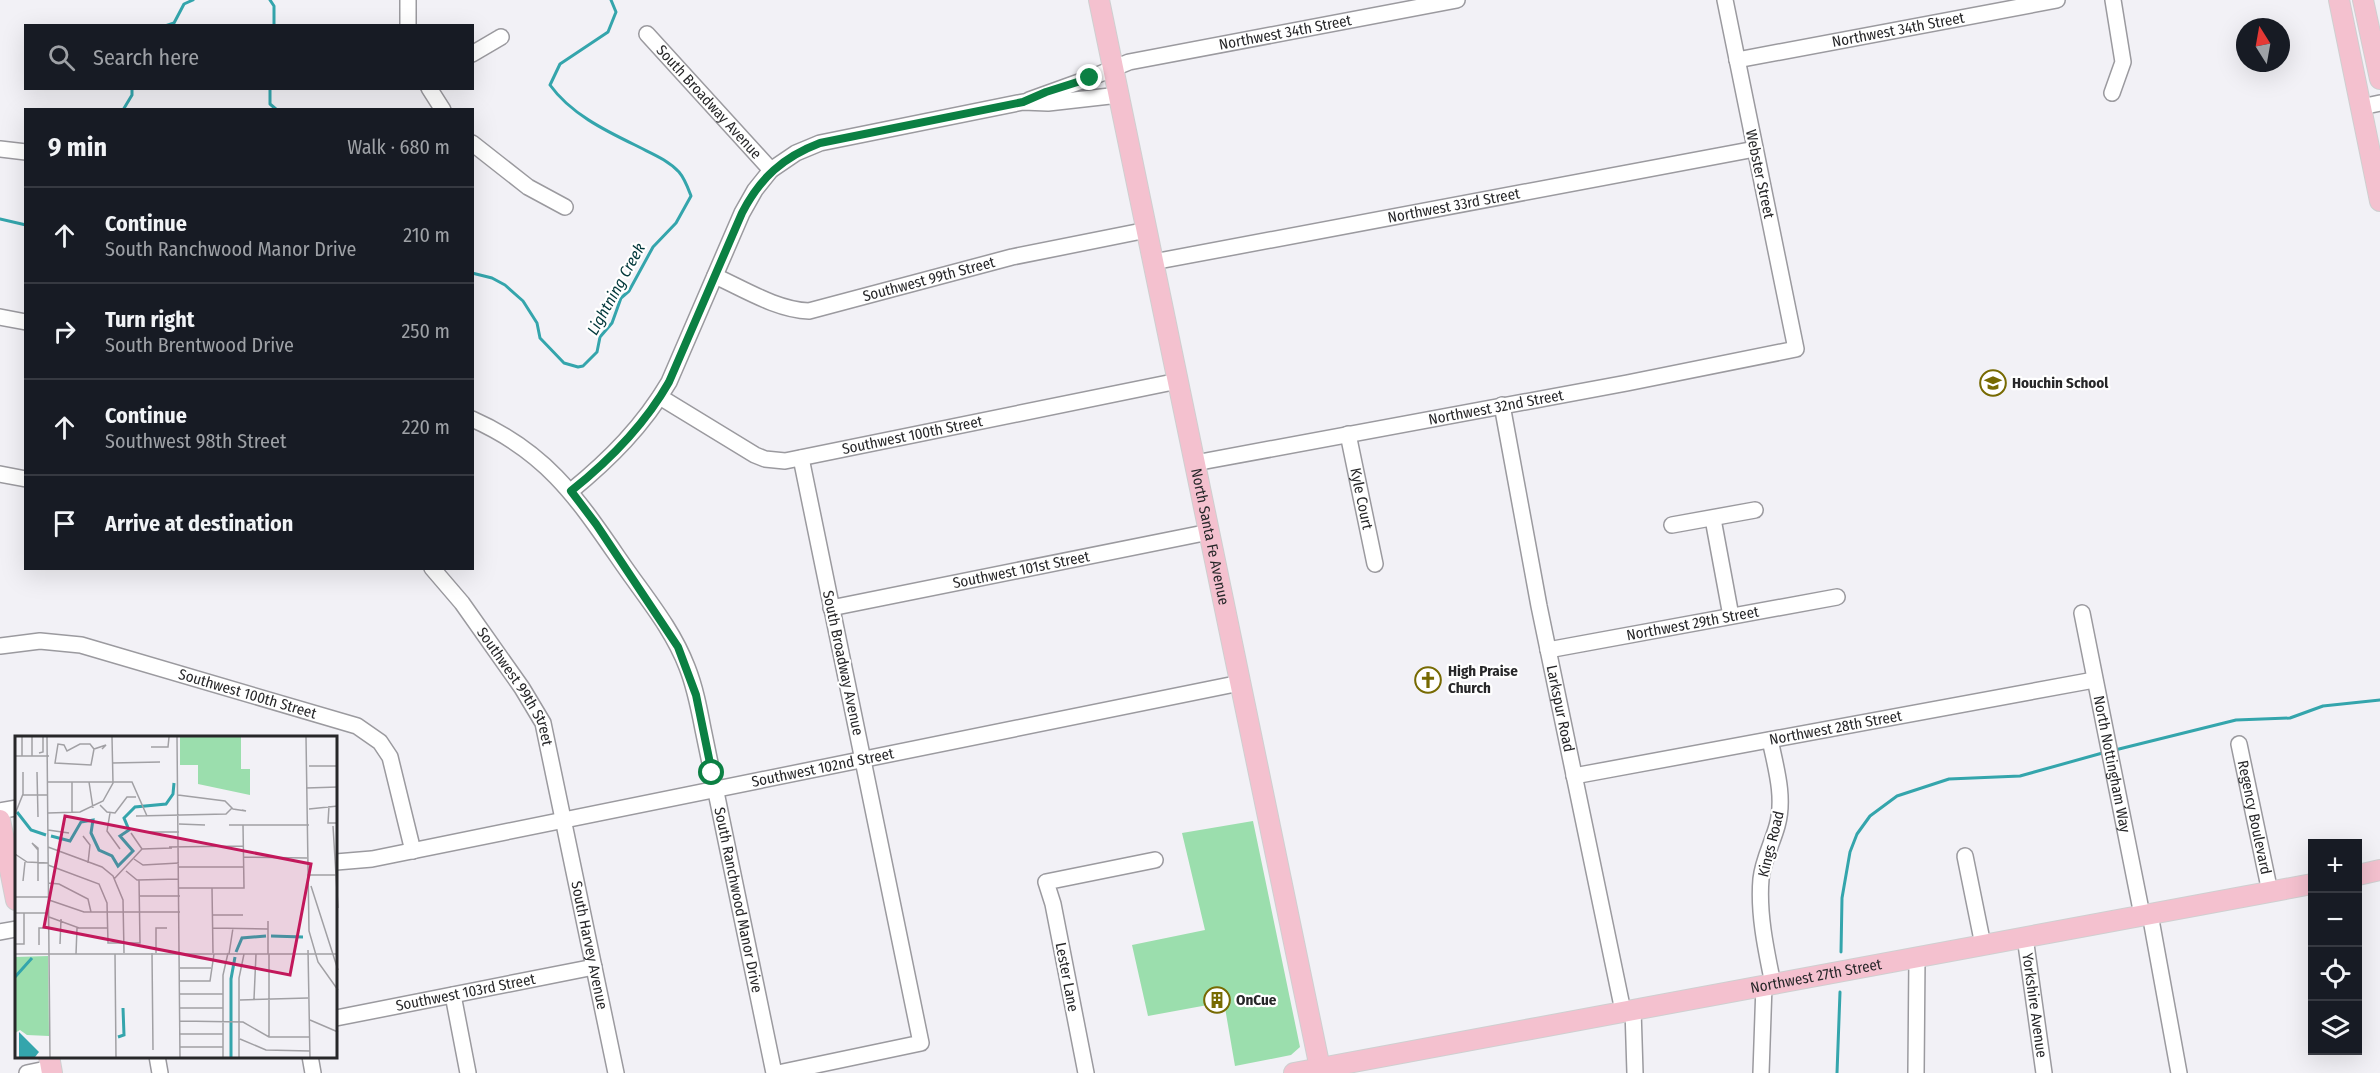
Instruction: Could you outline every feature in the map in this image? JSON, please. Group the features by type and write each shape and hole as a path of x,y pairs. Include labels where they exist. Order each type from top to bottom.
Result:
{"main road":[{"name":"North Santa Fe Avenue","path":"1099,0 1320,1070"},
{"path":"2339,0 2380,201"},
{"path":"2363,0 2380,79"},
{"path":"0,820 15,895"},
{"path":"2362,874 2380,870"},
{"name":"Northwest 27th Street","path":"1294,1073 2308,885"}],"street":[{"path":"408,0 408,24"},
{"name":"Northwest 34th Street","path":"1023,102 1129,62 1407,5 1457,0"},
{"name":"Webster Street","path":"1725,0 1796,349"},
{"name":"Northwest 34th Street","path":"1737,60 2057,0"},
{"path":"2112,93 2123,62 2113,0"},
{"name":"South Broadway Avenue","path":"647,34 771,170"},
{"path":"474,53 501,37"},
{"path":"430,90 442,108"},
{"path":"571,491 624,444 660,397 669,382 748,200 771,170 796,153 820,143 1023,102 1048,102 1119,95"},
{"path":"2361,107 2380,103"},
{"path":"0,149 24,152"},
{"name":"Northwest 33rd Street","path":"1153,262 1755,149"},
{"path":"475,152 528,188 565,207"},
{"name":"Southwest 99th Street","path":"715,276 774,302 793,309 809,311 1011,258 1147,230"},
{"path":"0,317 24,322"},
{"name":"Northwest 32nd Street","path":"1195,463 1796,349"},
{"name":"Southwest 100th Street","path":"660,397 755,455 775,461 801,458 1178,381"},
{"name":"Larkspur Road","path":"1502,405 1574,776 1628,1010 1635,1073"},
{"name":"South Ranchwood Manor Drive","path":"474,420 525,448 571,491 596,524 678,647 696,695 774,1073"},
{"name":"Kyle Court","path":"1348,434 1375,564"},
{"name":"South Broadway Avenue","path":"778,1073 921,1043 801,458"},
{"path":"0,474 24,479"},
{"path":"1672,525 1755,510"},
{"path":"1713,519 1731,616"},
{"name":"Southwest 101st Street","path":"831,608 1209,532"},
{"name":"Southwest 99th Street","path":"434,570 462,603 539,714 547,734 565,819"},
{"name":"Northwest 29th Street","path":"1548,650 1837,597"},
{"name":"North Nottingham Way","path":"2082,613 2110,765 2146,915 2179,1073"},
{"name":"Southwest 100th Street","path":"0,646 40,640 81,645 357,726 380,742 390,757 413,850"},
{"name":"Northwest 28th Street","path":"1574,776 2094,680"},
{"name":"Southwest 102nd Street","path":"338,862 372,859 1240,684"},
{"name":"Kings Road","path":"1761,1073 1768,984 1760,891 1762,869 1780,811 1779,788 1770,740"},
{"name":"Regency Boulevard","path":"2239,744 2270,892"},
{"path":"0,811 15,808"},
{"name":"South Harvey Avenue","path":"565,819 616,1073"},
{"path":"1965,856 1983,945"},
{"name":"Lester Lane","path":"1086,1073 1053,904 1046,882 1155,860"},
{"path":"0,932 15,929"},
{"name":"Yorkshire Avenue","path":"2025,937 2044,1073"},
{"path":"1916,1073 1917,957"},
{"name":"Southwest 103rd Street","path":"338,1018 594,967"},
{"path":"453,995 468,1073"},
{"path":"157,1058 160,1073"},
{"path":"310,1058 313,1073"},
{"path":"27,1073 51,1066"}],"green space":[{"path":"1253,821 1300,1047 1291,1055 1235,1066 1224,1002 1148,1016 1132,945 1205,930 1182,833"}],"waterway":[{"name":"Lightning Creek","path":"171,24 174,23 184,4 193,0"},
{"name":"Lightning Creek","path":"270,0 274,6 274,24"},
{"name":"Lightning Creek","path":"474,274 492,278 505,285 523,301 537,323 540,338 564,363 583,366 597,352 600,337 612,323 621,298 629,291 653,247 676,223 691,196 683,178 669,163 588,120 567,104 550,85 560,64 608,32 616,12 611,0"},
{"name":"Lightning Creek","path":"124,108 132,95 132,90"},
{"name":"Lightning Creek","path":"270,90 270,104 275,108"},
{"name":"Lightning Creek","path":"0,219 24,225"},
{"path":"2115,750 2236,720 2290,718 2323,706 2380,700"},
{"path":"1841,952 1842,898 1850,852 1857,834 1870,816 1897,796 1949,779 2020,776 2106,752"},
{"path":"1837,1073 1840,992"}],"place":[{"name":"Houchin School","path":"1993,383"},
{"name":"High Praise Church","path":"1428,680"},
{"name":"OnCue","path":"1217,1000"}],"route":[{"path":"712,773 696,695 673,636 571,491 624,444 647,417 660,397 669,382 748,200 771,170 796,153 820,143 1023,102 1090,78"}]}
